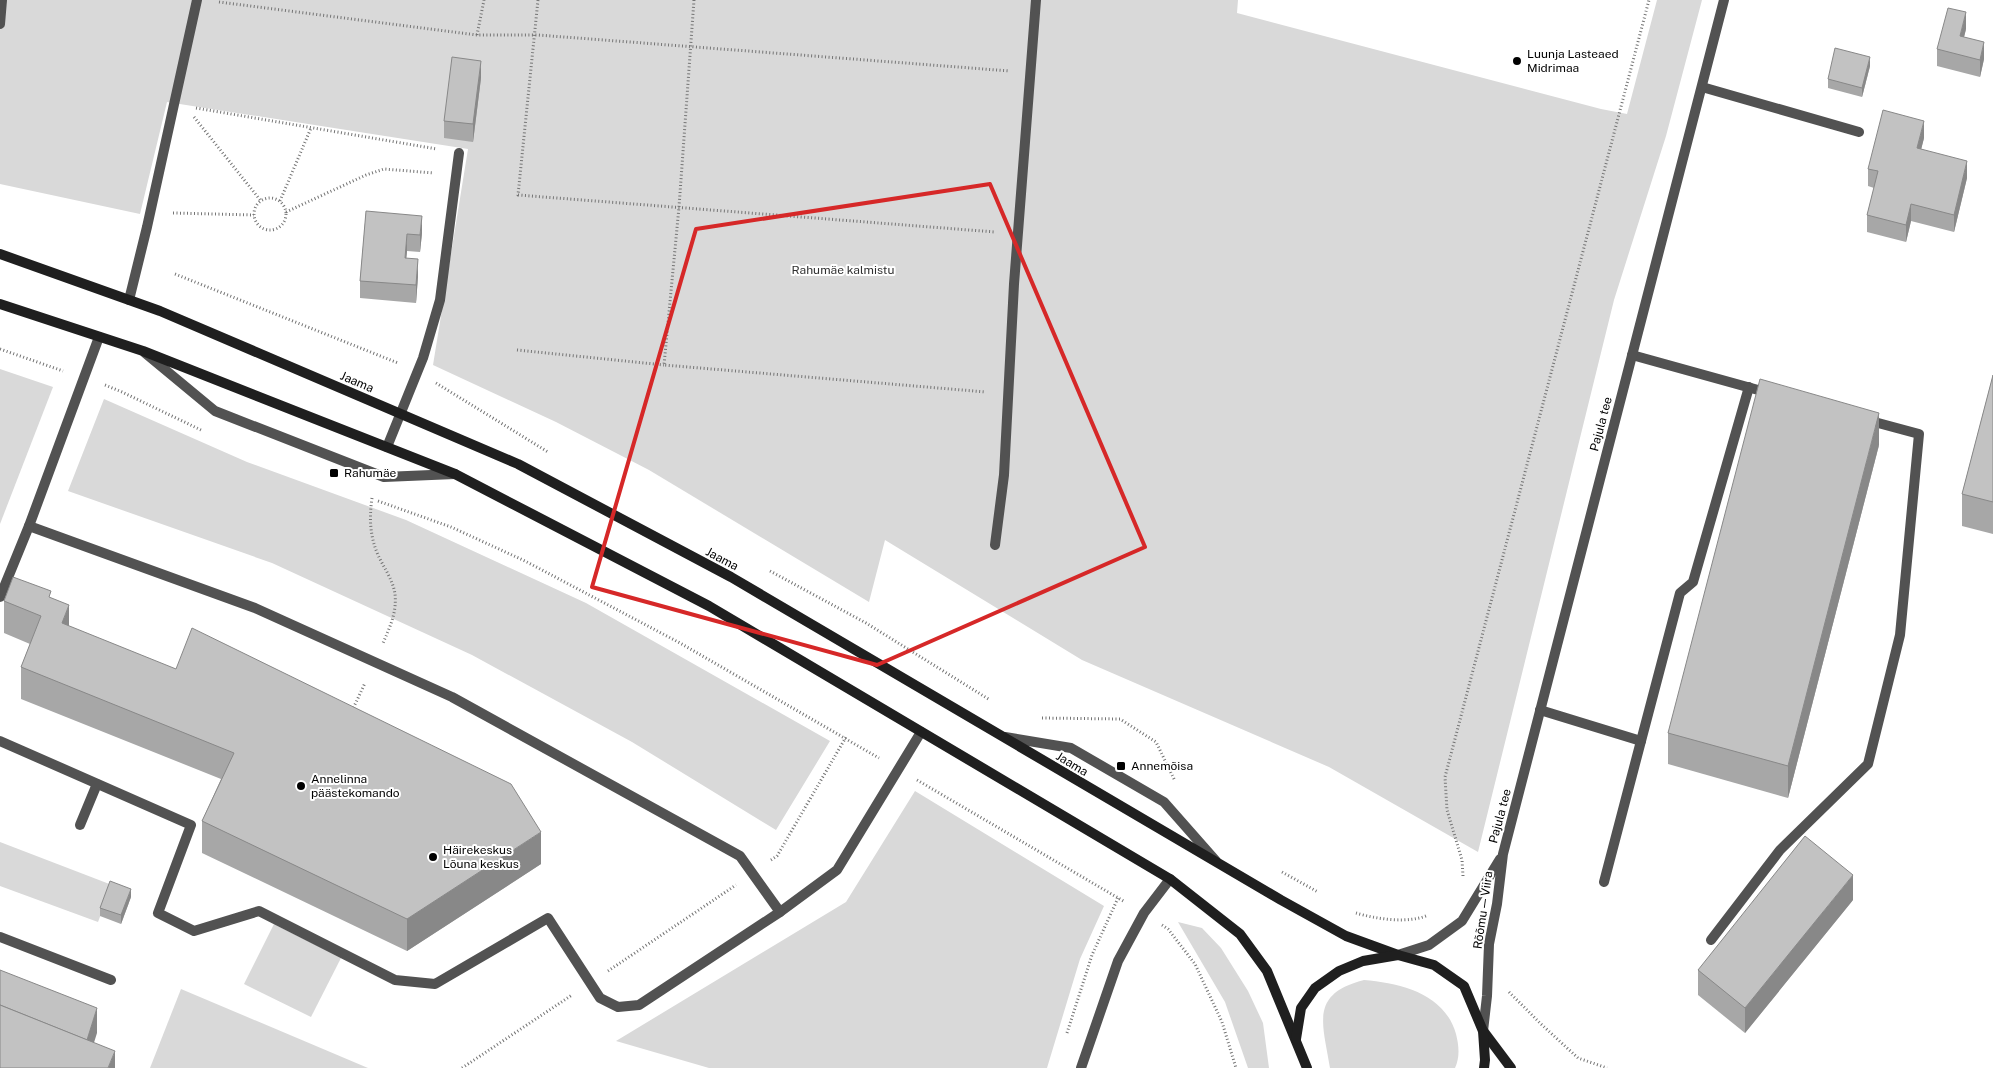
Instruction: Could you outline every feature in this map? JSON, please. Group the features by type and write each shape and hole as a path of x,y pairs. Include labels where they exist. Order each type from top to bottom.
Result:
{"main road":[{"name":"Jaama","path":"0,254 160,311 518,464 714,568 1220,865 1346,936 1398,955 1434,965 1464,986 1483,1031"},
{"path":"0,304 143,351 456,474 709,606 1170,879 1240,934 1267,971 1305,1066"},
{"path":"1296,1040 1301,1008 1315,988 1339,972 1363,962 1398,955"},
{"path":"1483,1031 1484,1068"},
{"path":"1483,1031 1511,1068"}],"street":[{"path":"0,24 2,0"},
{"path":"129,300 197,0"},
{"path":"995,545 1004,474 1018,234 1036,0"},
{"name":"Pajula tee","path":"1503,854 1724,0"},
{"path":"1702,87 1859,132"},
{"path":"387,447 418,372 440,300 459,153"},
{"path":"0,597 29,526 99,337"},
{"path":"143,351 215,411 384,477 456,474"},
{"path":"1632,355 1777,395"},
{"path":"1604,882 1680,593 1692,582 1749,387"},
{"path":"1711,940 1780,850 1868,764 1900,635 1919,434 1853,416"},
{"path":"29,526 255,608 452,697 740,856 780,912"},
{"path":"1540,710 1641,741"},
{"path":"0,740 191,825 158,913 194,931 259,911 395,980 435,984 548,918 600,998 618,1006 639,1005 780,912 837,870 921,732"},
{"path":"1002,737 1071,748 1164,802 1220,865"},
{"path":"80,824 97,784"},
{"name":"Rõõmu — Viira","path":"1398,955 1428,945 1462,921 1503,854"},
{"name":"Rõõmu — Viira","path":"1483,1031 1487,996 1489,944 1497,904 1503,854"},
{"path":"1081,1068 1118,962 1144,913 1170,879"},
{"path":"0,937 111,980"}],"path":[{"path":"477,36 484,0"},
{"path":"538,0 518,195 1018,234"},
{"path":"664,365 679,207 689,48 694,0"},
{"path":"1464,882 1462,860 1447,810 1445,777 1649,0"},
{"path":"216,1 477,36 535,36 1030,73"},
{"path":"174,104 459,153"},
{"path":"186,107 261,201"},
{"path":"280,201 311,128"},
{"path":"286,212 366,175 384,169 429,172 455,177"},
{"path":"271,198 280,201 286,212 281,226 272,231 258,225 254,215 255,209 261,201 271,198"},
{"path":"150,213 254,215"},
{"path":"175,274 418,372 553,455"},
{"path":"0,349 122,392 202,431"},
{"path":"517,350 664,365 1008,394"},
{"path":"364,495 451,527 525,561 680,643 846,737 1144,913 1168,929 1195,964 1222,1022 1236,1068"},
{"path":"350,716 375,662 395,612 395,594 372,538 370,518 372,498"},
{"path":"762,567 866,622 993,702"},
{"path":"1036,718 1120,719 1156,742 1177,785"},
{"path":"1280,870 1322,894"},
{"path":"1348,909 1356,914 1378,919 1423,918 1430,914"},
{"path":"462,1068 590,983"},
{"path":"1506,983 1509,992 1578,1058 1607,1068"}],"highlighted area":[{"path":"990,184 1145,547 877,665 592,587 696,229"}],"green space":[{"name":"Rahumäe kalmistu","path":"0,0 1238,0 1237,13 1601,109 1627,114 1657,0 1702,0 1666,136 1614,300 1478,852 1329,767 1082,660 885,540 869,602 649,470 556,422 433,365 468,149 167,102 140,214 0,184"},
{"path":"0,369 53,387 0,524"},
{"path":"104,399 247,462 406,520 586,603 830,741 776,830 632,742 472,655 272,563 68,491"},
{"path":"915,791 1104,906 1080,959 1047,1068 709,1068 616,1041 846,902"},
{"path":"0,842 112,885 98,922 0,886"},
{"path":"1178,922 1202,928 1221,948 1248,991 1263,1023 1269,1068 1248,1068 1225,1002"},
{"path":"274,924 341,958 311,1017 244,984"},
{"path":"1364,980 1392,984 1420,993 1442,1009 1450,1020 1457,1038 1458,1056 1455,1068 1330,1068 1323,1025 1327,1002 1334,993 1346,986"},
{"path":"181,989 368,1068 150,1068"}],"building":[{"path":"1948,8 1966,12 1960,36 1984,42 1980,60 1937,49"},
{"path":"1835,48 1870,57 1862,88 1828,79"},
{"path":"452,57 481,61 473,124 444,121"},
{"path":"1883,110 1924,121 1917,148 1967,161 1954,215 1911,204 1906,225 1867,215 1878,171 1868,169"},
{"path":"366,211 422,216 420,235 407,234 405,258 418,259 416,285 360,281"},
{"path":"1993,375 1993,502 1962,494"},
{"path":"1760,379 1879,413 1788,766 1668,733"},
{"path":"13,577 51,591 49,597 69,605 62,623 176,669 192,628 511,784 541,832 407,919 202,821 234,753 21,667 41,616 4,601"},
{"path":"1805,836 1853,875 1745,1008 1698,970"},
{"path":"110,881 131,889 121,915 100,908"},
{"path":"0,970 97,1008 87,1040 0,1005"},
{"path":"0,1005 115,1051 108,1068 0,1068"}],"place":[{"name":"Luunja Lasteaed Midrimaa","path":"1517,61"},
{"name":"Rahumäe","path":"334,473"},
{"name":"Annemõisa","path":"1121,766"},
{"name":"Annelinna päästekomando","path":"301,786"},
{"name":"Häirekeskus Lõuna keskus","path":"433,857"}]}
